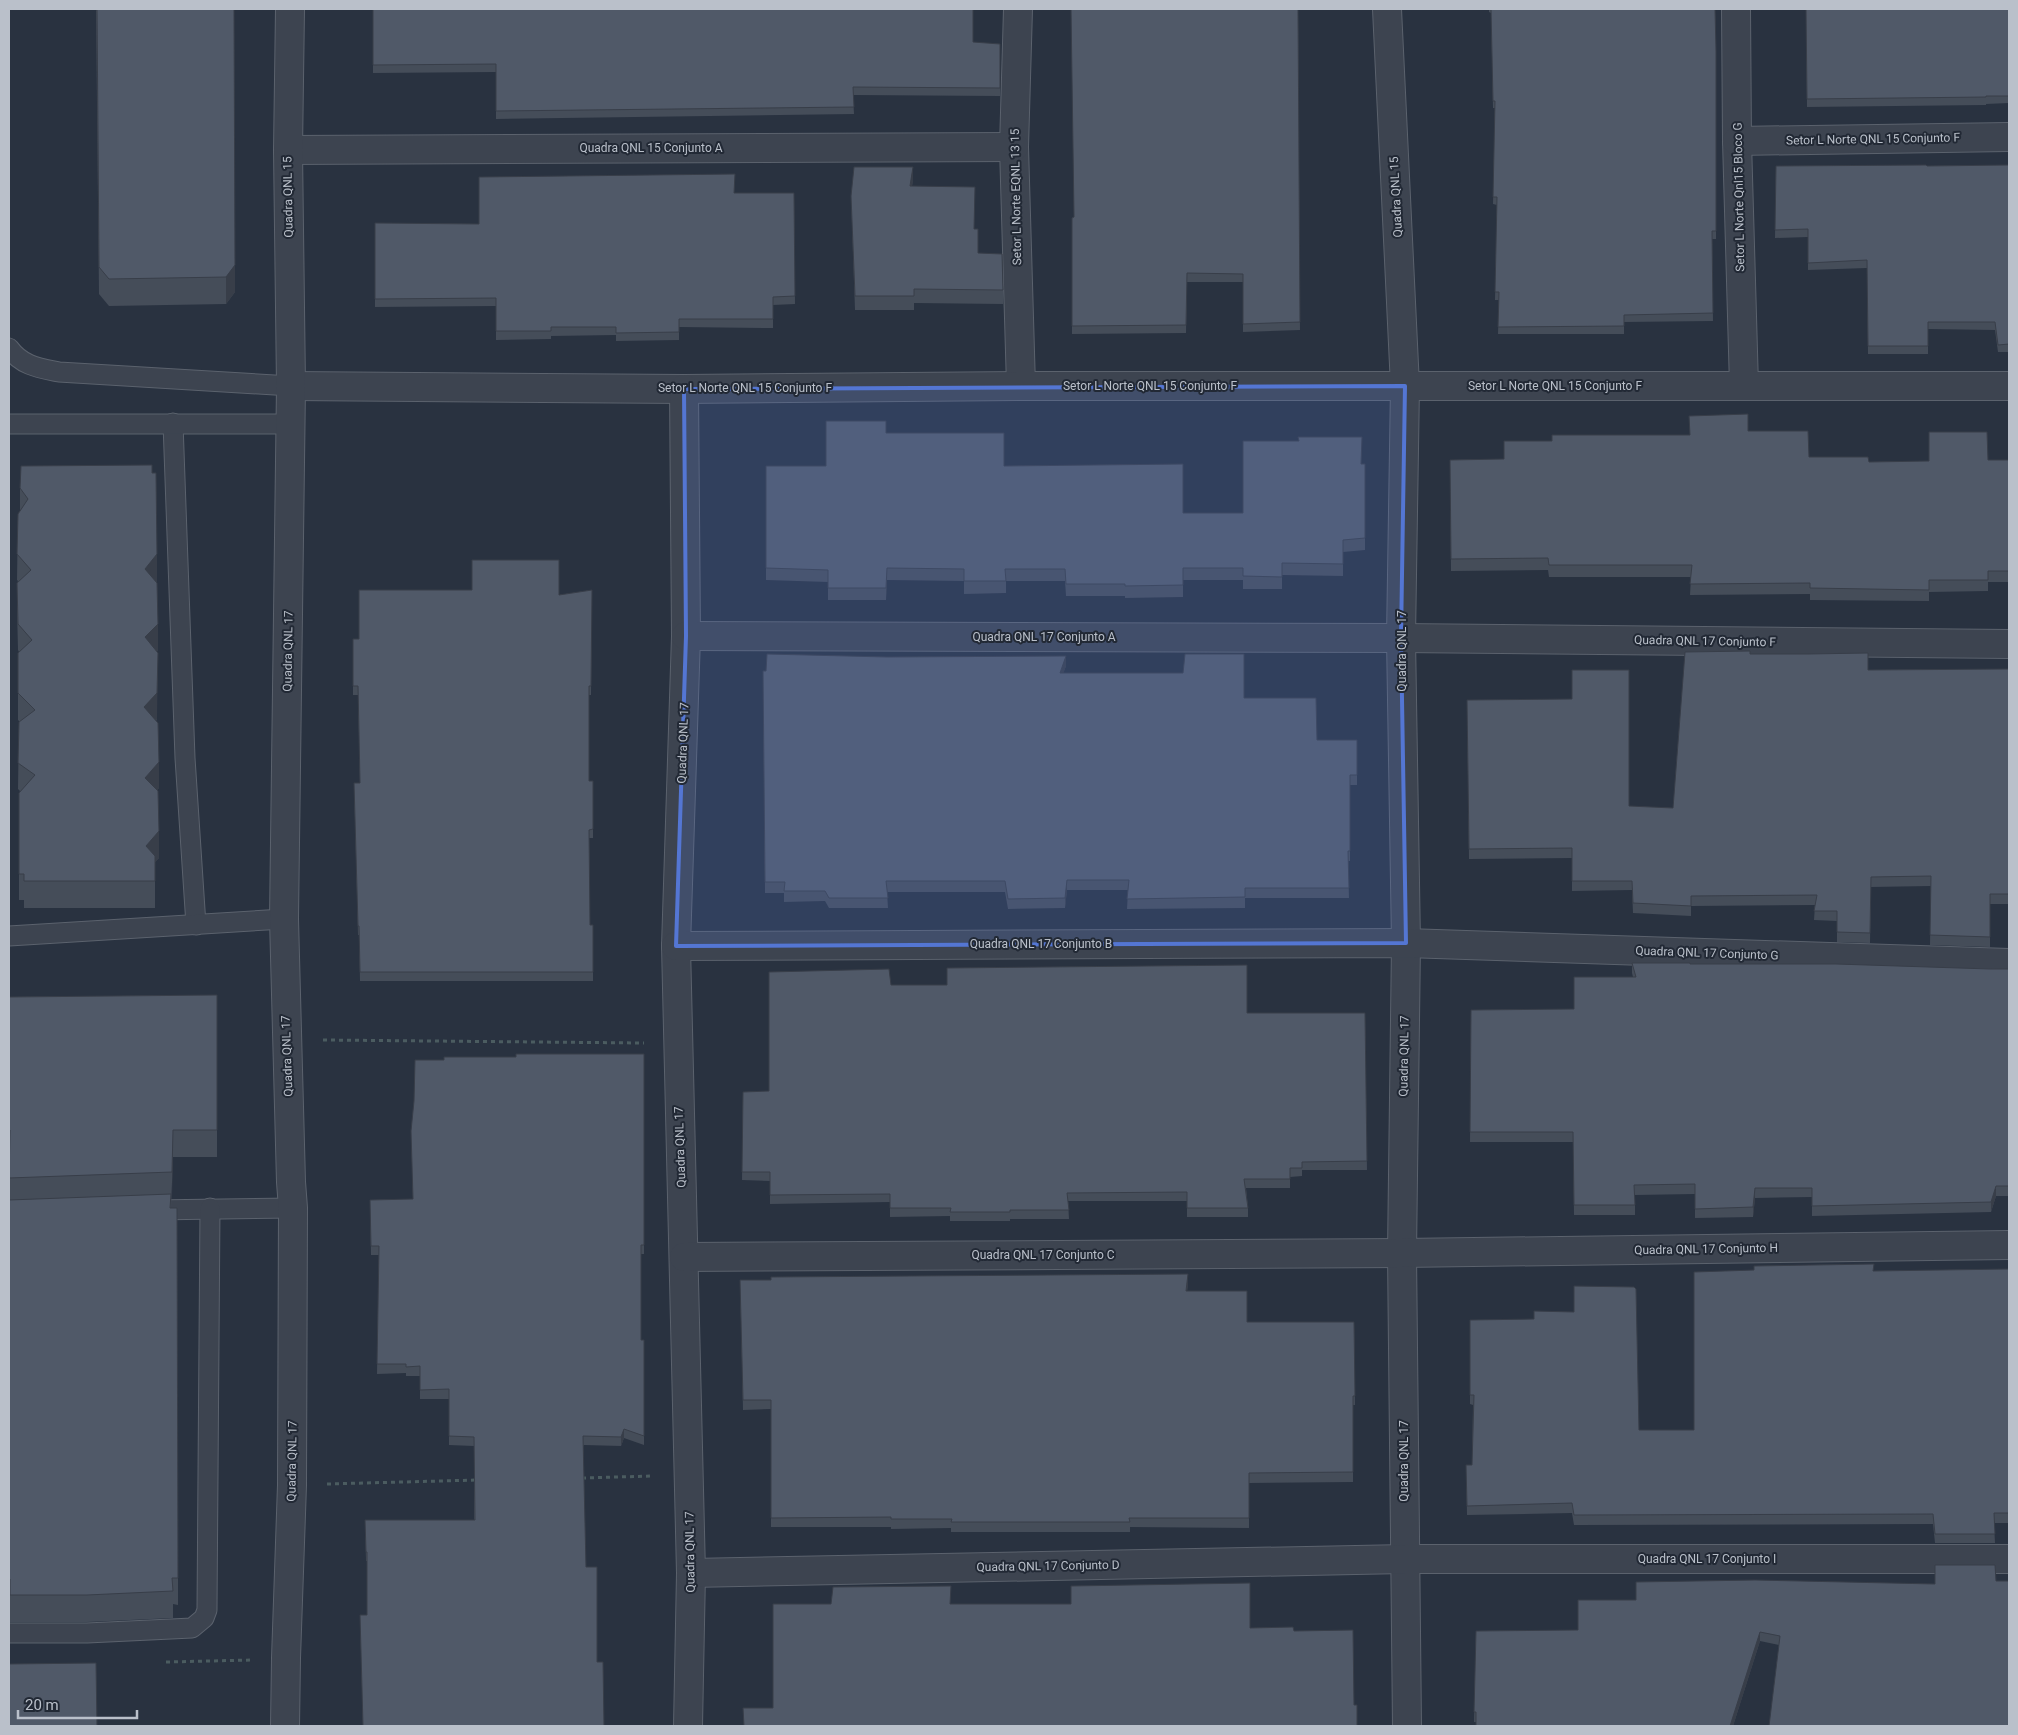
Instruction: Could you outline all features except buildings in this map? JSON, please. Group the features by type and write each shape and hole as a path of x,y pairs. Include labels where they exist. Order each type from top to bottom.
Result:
{"street":[{"name":"Quadra QNL 15","path":"290,9 288,150 291,386"},
{"name":"Setor L Norte EQNL 13 15","path":"1018,9 1014,147 1021,386"},
{"name":"Quadra QNL 15","path":"1386,9 1405,386"},
{"name":"Setor L Norte Qnl15 Bloco G","path":"1736,9 1737,141 1744,386"},
{"name":"Setor L Norte QNL 15 Conjunto F","path":"1737,141 2009,137"},
{"name":"Quadra QNL 15 Conjunto A","path":"288,150 1014,147"},
{"name":"Setor L Norte QNL 15 Conjunto F","path":"291,386 684,389 1021,386 2009,386"},
{"name":"Quadra QNL 17","path":"286,1726 286,1649 292,1485 293,1208 284,919 291,386"},
{"name":"Quadra QNL 17","path":"1405,386 1402,638 1406,943 1402,1253 1407,1726"},
{"name":"Quadra QNL 17","path":"684,389 686,636 676,946 691,1573 688,1726"},
{"name":"Quadra QNL 17 Conjunto A","path":"686,636 1402,638"},
{"name":"Quadra QNL 17 Conjunto F","path":"1402,638 2009,644"},
{"name":"Quadra QNL 17 Conjunto B","path":"676,946 1406,943"},
{"name":"Quadra QNL 17 Conjunto G","path":"1406,943 2009,963"},
{"name":"Quadra QNL 17 Conjunto H","path":"1402,1253 2009,1245"},
{"name":"Quadra QNL 17 Conjunto C","path":"684,1257 1402,1253"},
{"name":"Quadra QNL 17 Conjunto I","path":"1405,1558 2009,1559"},
{"name":"Quadra QNL 17 Conjunto D","path":"691,1573 1405,1558"}],"lane":[{"path":"9,348 13,354 31,366 59,372 291,386"},
{"path":"173,423 185,758 196,925"},
{"path":"9,424 291,424"},
{"path":"9,936 284,919"},
{"path":"133,1211 210,1208 293,1208"},
{"path":"9,1633 87,1633 192,1628 204,1618 207,1610 210,1208"}],"path":[{"path":"287,1040 677,1043"},
{"path":"580,1478 689,1475"},
{"path":"292,1485 480,1480"}],"highlighted area":[{"path":"1405,386 1401,638 1406,943 676,946 686,636 684,389"}]}
